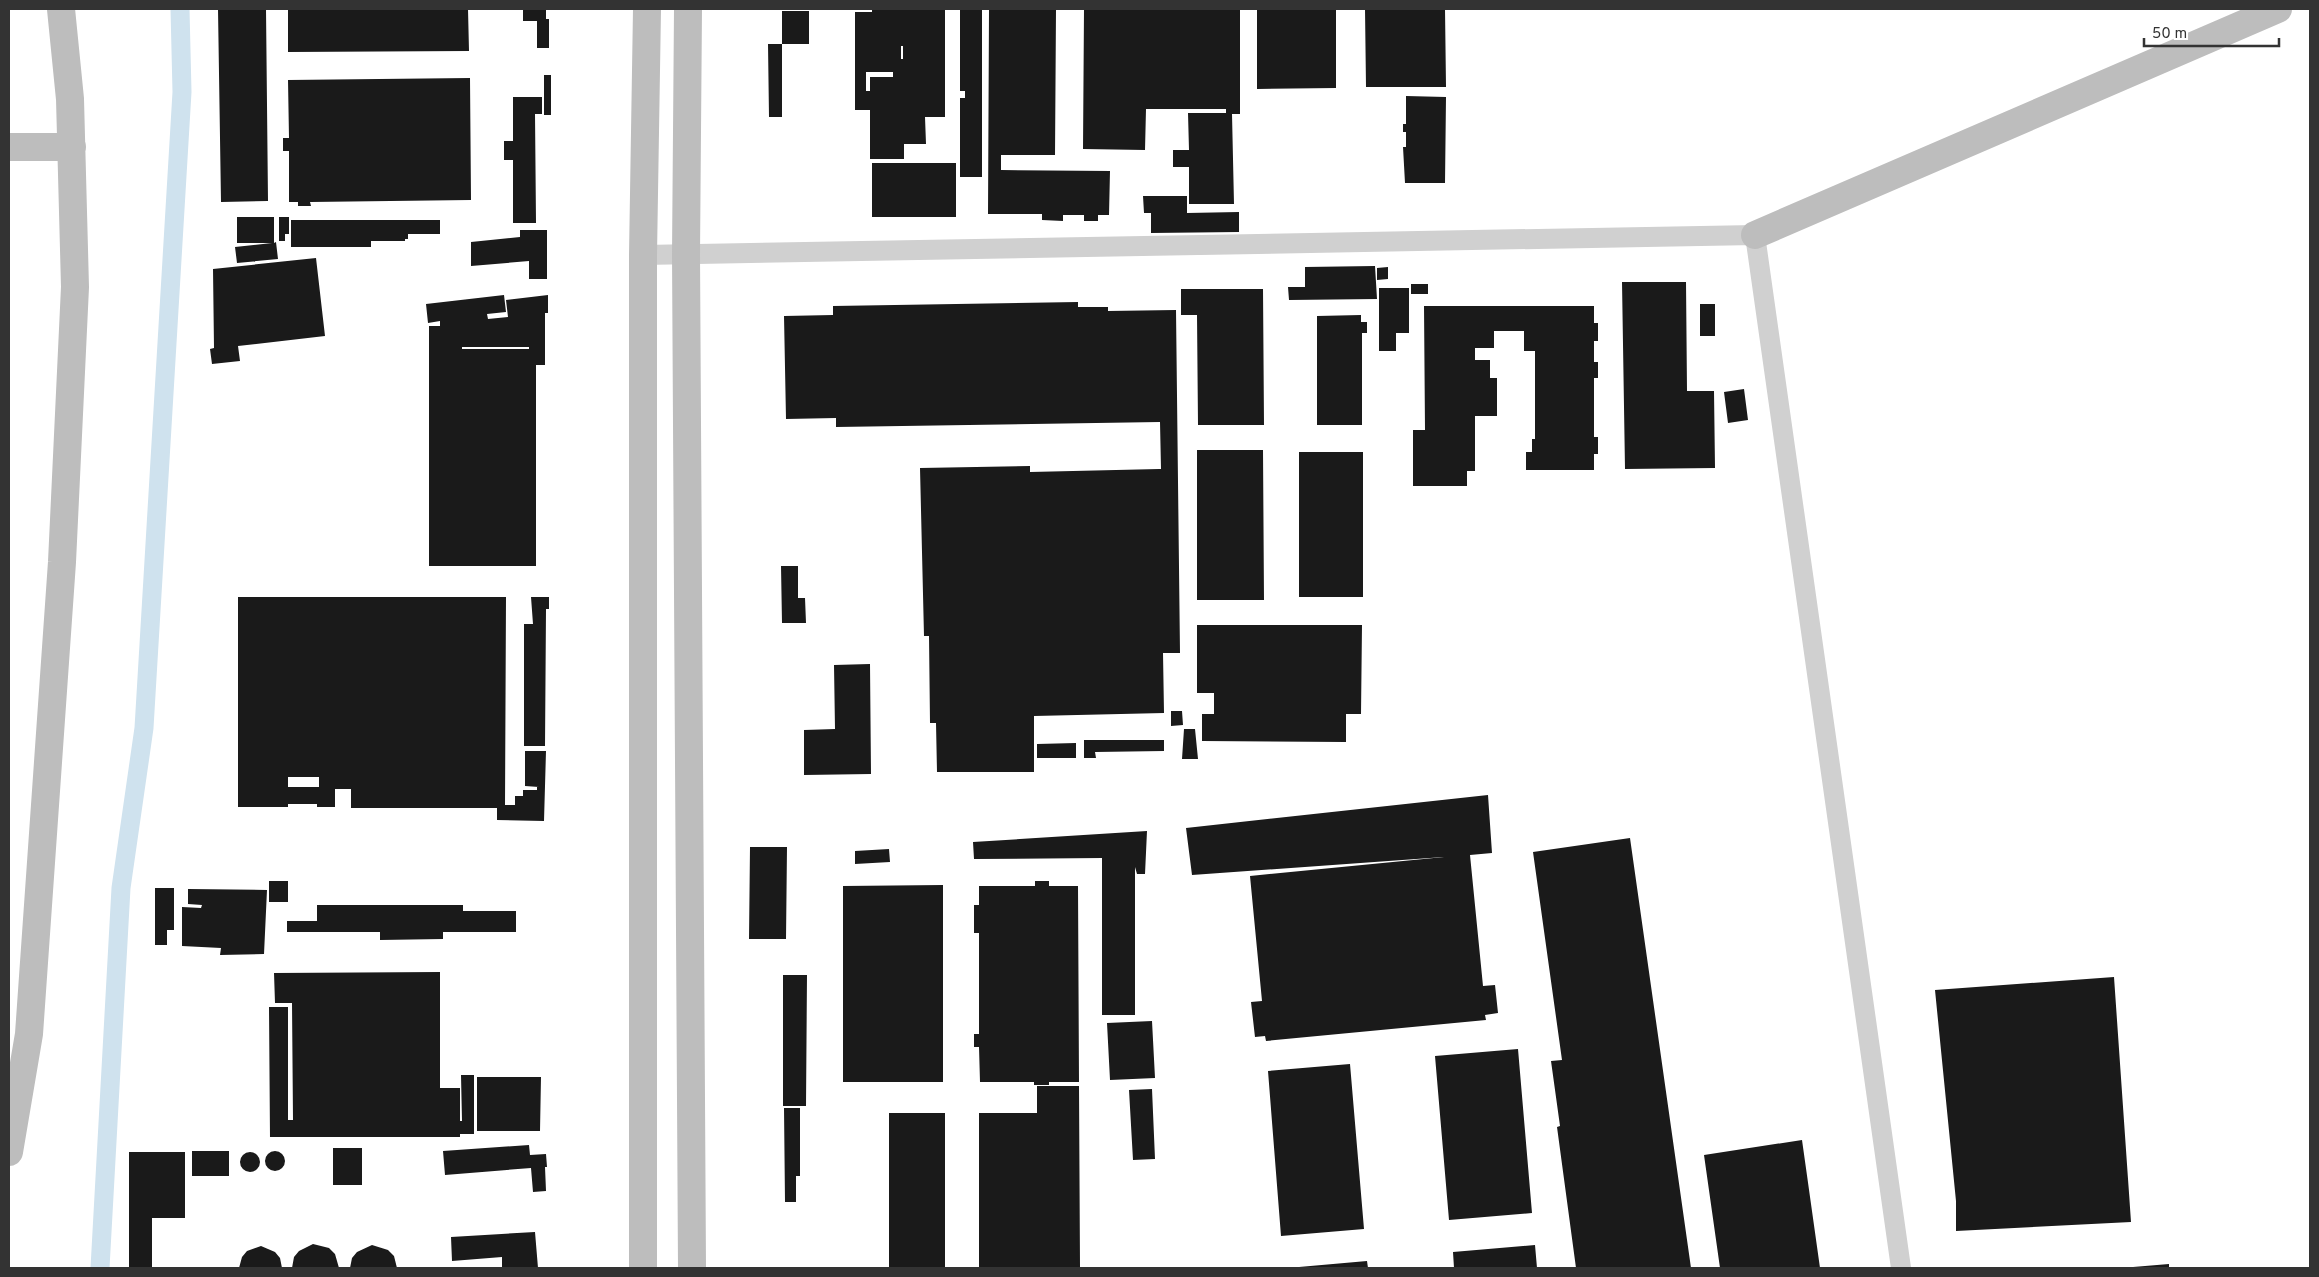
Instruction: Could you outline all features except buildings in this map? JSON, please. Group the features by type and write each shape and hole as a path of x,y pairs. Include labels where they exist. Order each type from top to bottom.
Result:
{"street":[{"path":"9,1152 29,1034 62,562 76,287 70,99 61,9"},
{"path":"643,1268 643,255 648,9"},
{"path":"688,9 686,254 692,1268"},
{"path":"643,255 1756,235 2278,9"},
{"path":"9,148 72,148"},
{"path":"1756,235 1901,1268"}],"waterway":[{"path":"100,1268 121,888 144,728 182,92 180,9"}]}
